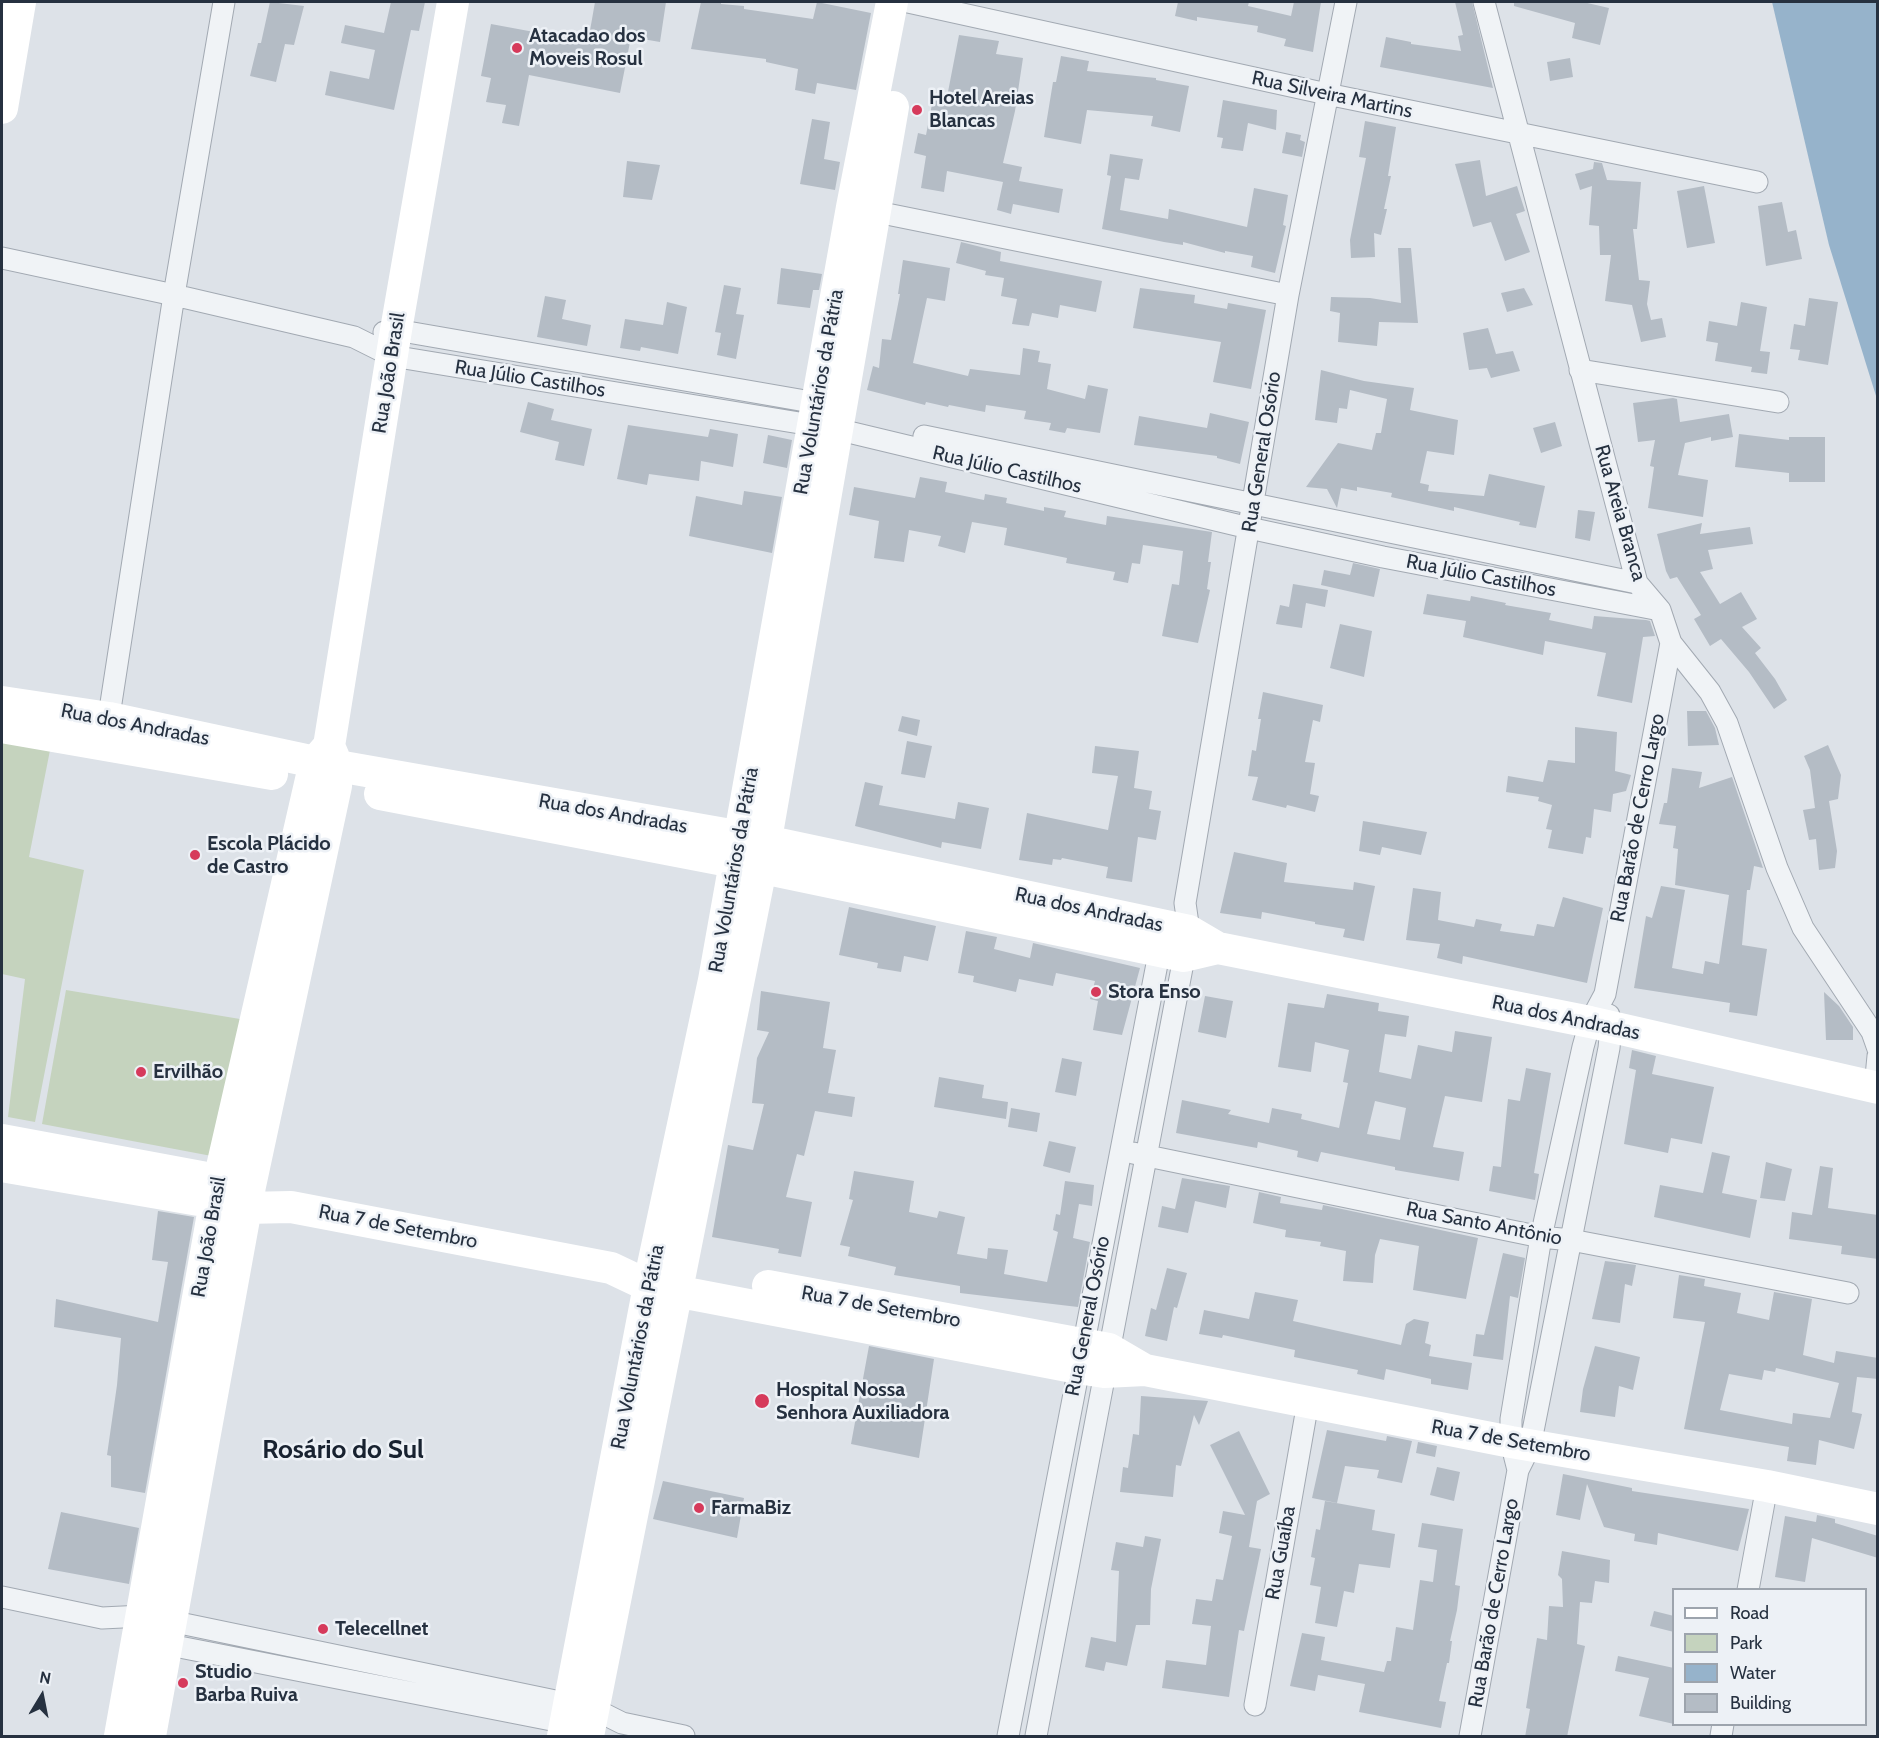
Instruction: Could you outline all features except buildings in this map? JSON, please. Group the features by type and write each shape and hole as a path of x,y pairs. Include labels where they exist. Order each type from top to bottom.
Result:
{"street":[{"path":"2,107 20,2"},
{"path":"107,730 174,295 224,2"},
{"name":"Rua João Brasil","path":"194,1407 248,1197 325,768 394,343 453,2"},
{"name":"Rua Silveira Martins","path":"906,2 1327,94 1757,182"},
{"name":"Rua Voluntários da Pátria","path":"579,1723 750,852 863,209 906,2"},
{"name":"Rua General Osório","path":"1008,1737 1094,1358 1144,1156 1176,933 1254,505 1288,295 1346,2"},
{"name":"Rua Areia Branca","path":"1484,2 1637,583 1660,610 1671,643 1710,692 1726,723 1773,858 1803,928 1872,1032 1878,1049"},
{"path":"863,209 1288,295"},
{"name":"Rua Júlio Castilhos","path":"2,258 354,337 826,419 1637,583"},
{"path":"1580,370 1778,402"},
{"name":"Rua Júlio Castilhos","path":"826,419 1249,528 1383,557 1660,610"},
{"path":"1383,557 1388,532"},
{"name":"Rua Barão de Cerro Largo","path":"1470,1737 1520,1453 1571,1240 1605,994 1671,643"},
{"name":"Rua dos Andradas","path":"2,702 107,730 325,768 473,801 750,852 1034,911 1176,933 1218,948 1600,1024 1876,1088"},
{"name":"Rua dos Andradas","path":"2,727 107,730"},
{"name":"Rua João Brasil","path":"150,1737 155,1630 194,1407 217,1192 325,768"},
{"name":"Rua General Osório","path":"1036,1737 1094,1358 1120,1150 1176,933"},
{"name":"Rua Barão de Cerro Largo","path":"1520,1453 1511,1419 1541,1237 1600,1024"},
{"path":"1876,1088 1878,1056"},
{"name":"Rua 7 de Setembro","path":"2,1140 217,1192"},
{"name":"Rua Santo Antônio","path":"1120,1150 1541,1237 1571,1240 1848,1293"},
{"name":"Rua 7 de Setembro","path":"2,1166 248,1197 611,1268 1094,1358 1308,1402 1520,1453 1767,1486 1878,1509"},
{"name":"Rua Guaíba","path":"1255,1705 1308,1402"},
{"path":"1748,1588 1767,1486"},
{"path":"2,1597 579,1723 621,1724 684,1737"},
{"name":"Rua João Brasil","path":"120,1737 155,1630"}],"green space":[{"path":"2,730 52,740 29,857 84,870 35,1122 8,1117 25,979 2,974"},
{"name":"Ervilhão","path":"66,990 240,1019 217,1157 42,1124"}],"water":[{"path":"1772,2 1877,2 1877,399 1829,245"}],"place":[{"name":"Atacadao dos Moveis Rosul","path":"517,48"},
{"name":"Hotel Areias Blancas","path":"917,110"},
{"name":"Escola Plácido de Castro","path":"195,855"},
{"name":"Stora Enso","path":"1096,992"},
{"name":"Ervilhão","path":"141,1072"},
{"name":"Hospital Nossa Senhora Auxiliadora","path":"762,1401"},
{"name":"FarmaBiz","path":"699,1508"},
{"name":"Telecellnet","path":"323,1629"},
{"name":"Studio Barba Ruiva","path":"183,1683"}],"district":[{"name":"Rosário do Sul","path":"343,1450"}]}
